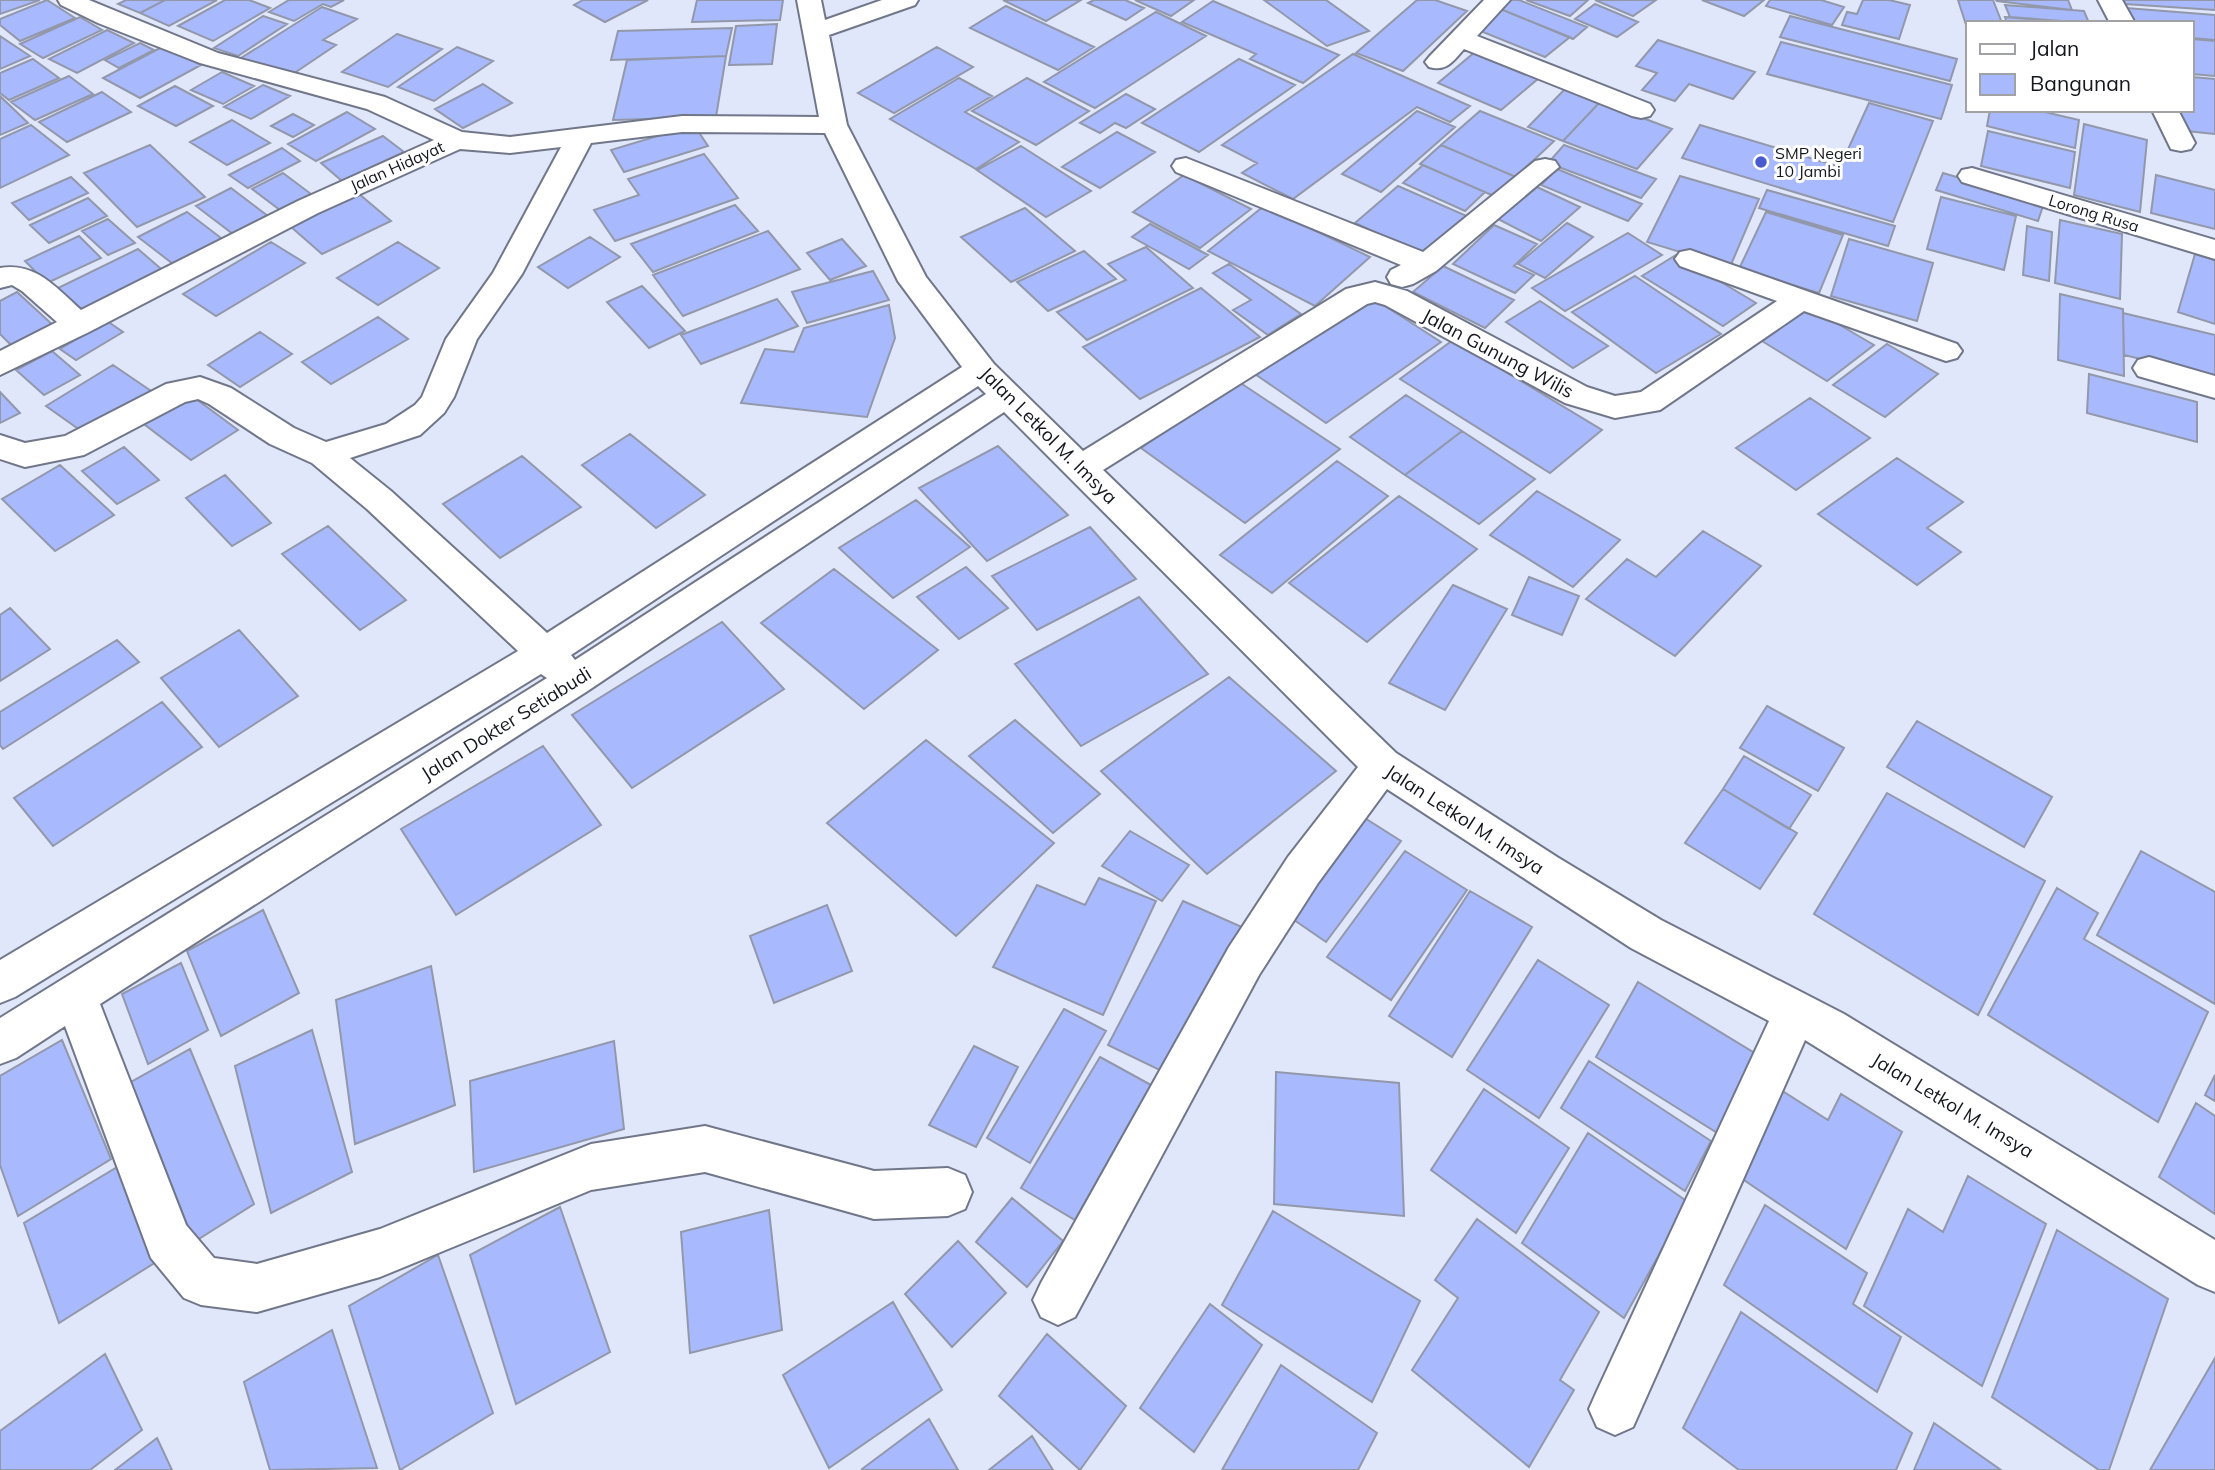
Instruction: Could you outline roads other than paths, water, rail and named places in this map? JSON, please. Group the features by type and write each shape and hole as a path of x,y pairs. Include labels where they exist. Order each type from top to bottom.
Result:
{"street":[{"path":"70,0 107,18 209,58 376,103 456,140"},
{"path":"811,16 852,0"},
{"path":"811,16 906,0"},
{"path":"1438,62 1498,0"},
{"path":"2110,0 2122,21"},
{"name":"Jalan Letkol M. Imsya","path":"811,16 834,125 914,281 994,382 1382,765 1542,870 1646,934 1828,1029 2215,1268"},
{"path":"1461,39 1641,110"},
{"path":"2166,112 2181,144"},
{"name":"Jalan Hidayat","path":"0,364 308,206 456,140 510,145 682,124 834,125"},
{"path":"324,455 355,443 397,432 422,418 442,389 456,348 508,273 560,169 581,137"},
{"path":"1186,166 1426,264"},
{"path":"1082,467 1350,300 1375,292 1426,264 1545,167"},
{"name":"Lorong Rusa","path":"1972,176 2215,250"},
{"path":"1690,259 1946,351"},
{"path":"0,278 16,275 33,284 78,325"},
{"name":"Jalan Gunung Wilis","path":"1375,292 1396,298 1576,395 1615,407 1649,402 1801,299"},
{"path":"2149,368 2215,387"},
{"path":"0,983 994,382"},
{"name":"Jalan Dokter Setiabudi","path":"0,1043 573,681 994,382"},
{"path":"0,447 25,456 72,447 177,392 200,388 220,396 282,436 324,455 379,500 573,681"},
{"path":"1058,1300 1244,961 1303,870 1382,765"},
{"path":"75,994 168,1241 201,1281 257,1287 380,1253 591,1167 705,1149 874,1195 948,1192"},
{"path":"1615,1409 1796,1012"}],"place":[{"name":"SMP Negeri 10 Jambi","path":"1761,162"}]}
